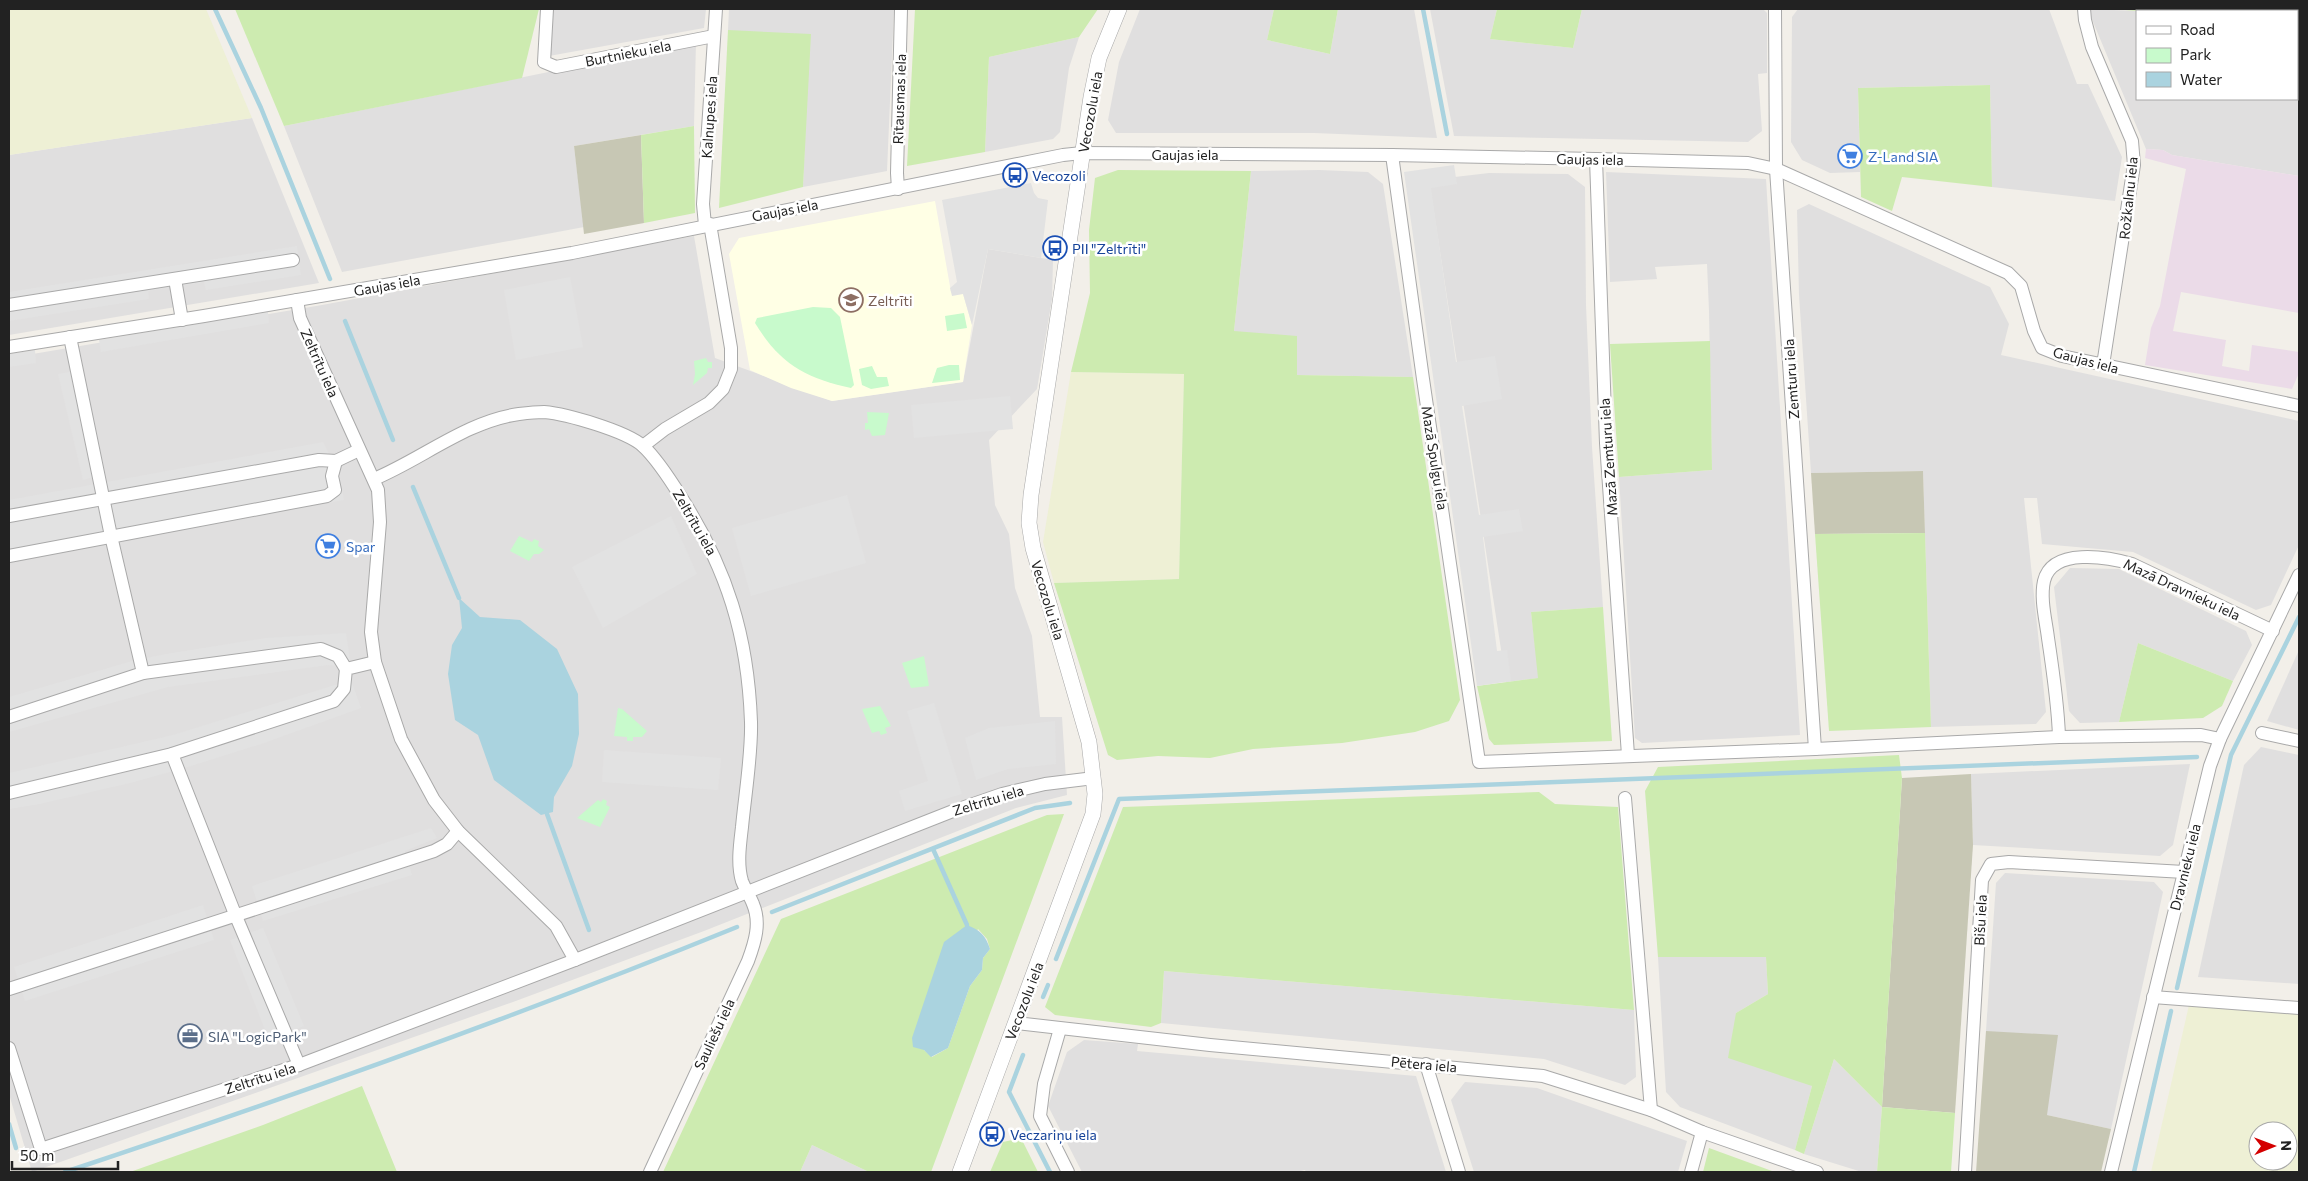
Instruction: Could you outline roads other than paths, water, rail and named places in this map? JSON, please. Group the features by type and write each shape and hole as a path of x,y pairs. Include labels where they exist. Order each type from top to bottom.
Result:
{"street":[{"name":"Burtnieku iela","path":"547,9 544,62 556,67 714,36"},
{"name":"Kalnupes iela","path":"643,446 665,429 710,403 723,389 731,369 732,348 703,204 716,9"},
{"name":"Rītausmas iela","path":"898,189 901,9"},
{"name":"Vecozolu iela","path":"960,1172 1093,814 1094,778 1089,742 1033,548 1029,523 1032,486 1091,97 1099,58 1119,9"},
{"name":"Zemturu iela","path":"1775,9 1776,169 1815,749"},
{"name":"Rožkalnu iela","path":"2084,9 2084,20 2092,47 2132,141 2134,165 2103,365"},
{"name":"Gaujas iela","path":"9,347 182,320 572,253 1063,155 1082,153 1392,155 1596,159 1748,163 1776,169 2008,273 2021,286 2034,331 2042,348 2062,356 2299,406"},
{"name":"Mazā Spulgu iela","path":"1392,155 1479,762 1628,755"},
{"name":"Mazā Zemturu iela","path":"1596,159 1606,443 1628,755"},
{"path":"9,305 293,260"},
{"path":"175,279 182,320"},
{"name":"Zeltrītu iela","path":"297,300 300,318 378,490 380,522 370,632 375,662 401,739 434,800 458,831 556,926 576,960"},
{"path":"70,337 111,536 143,673"},
{"name":"Zeltrītu iela","path":"374,479 467,432 517,414 544,412 564,415 618,433 643,446 674,486 707,539 729,590 738,619 751,724 739,858 742,882 747,891"},
{"path":"9,516 319,460 336,461 359,450"},
{"path":"9,556 327,496 335,490 332,476 336,461"},
{"name":"Mazā Dravnieku iela","path":"2059,737 2058,708 2044,606 2044,580 2060,561 2073,557 2116,559 2132,564 2273,631"},
{"name":"Dravnieku iela","path":"2111,1172 2210,766 2220,739 2299,575"},
{"path":"9,717 143,673 321,649 338,656 346,669 344,689 334,702 172,754 9,793"},
{"path":"346,669 375,662"},
{"path":"2262,733 2299,741"},
{"path":"1628,755 1815,749 2059,737 2201,735 2220,739"},
{"path":"172,754 235,914 299,1065"},
{"name":"Zeltrītu iela","path":"9,1048 41,1149 299,1065 576,960 952,811 1002,794 1045,784 1094,778"},
{"path":"1625,798 1651,1110"},
{"path":"9,989 235,914 434,851 447,844 458,831"},
{"name":"Bišu iela","path":"1965,1172 1982,880 1991,864 2009,862 2184,872"},
{"name":"Sauliešu iela","path":"650,1172 748,961 757,926 754,906 747,891"},
{"path":"2153,997 2299,1008"},
{"name":"Pētera iela","path":"1016,1023 1060,1030 1543,1076 1651,1110 1702,1132 1817,1172"},
{"path":"1060,1030 1044,1084 1040,1116 1068,1172"},
{"path":"1426,1064 1459,1172"},
{"path":"1691,1172 1702,1132"}],"water":[{"path":"459,598 480,617 520,620 557,649 578,694 579,734 572,766 554,797 553,812 541,815 494,780 478,735 455,720 448,674 452,645 462,628"},
{"path":"967,925 982,934 987,940 990,949 983,958 982,970 970,986 948,1048 931,1057 924,1050 913,1047 912,1038 944,942"}],"waterway":[{"path":"215,9 261,108 330,279"},
{"path":"1423,9 1447,134"},
{"path":"345,321 393,440"},
{"path":"413,487 459,598"},
{"path":"2177,988 2231,755 2299,617"},
{"path":"1056,959 1119,799 2197,757"},
{"path":"772,912 1035,808 1070,803"},
{"path":"547,814 589,930"},
{"path":"933,849 967,925"},
{"path":"65,1172 403,1055 571,993 737,927"},
{"path":"1043,997 1048,985"},
{"path":"2134,1172 2171,1011"},
{"path":"1023,1055 1009,1092 1050,1172"},
{"path":"9,1124 16,1148"}],"place":[{"name":"Z-Land SIA","path":"1850,156"},
{"name":"Vecozoli","path":"1015,175"},
{"name":"PII \"Zeltrīti\"","path":"1055,248"},
{"name":"Zeltrīti","path":"851,300"},
{"name":"Spar","path":"328,546"},
{"name":"SIA \"LogicPark\"","path":"190,1036"},
{"name":"Veczariņu iela","path":"992,1134"}]}
